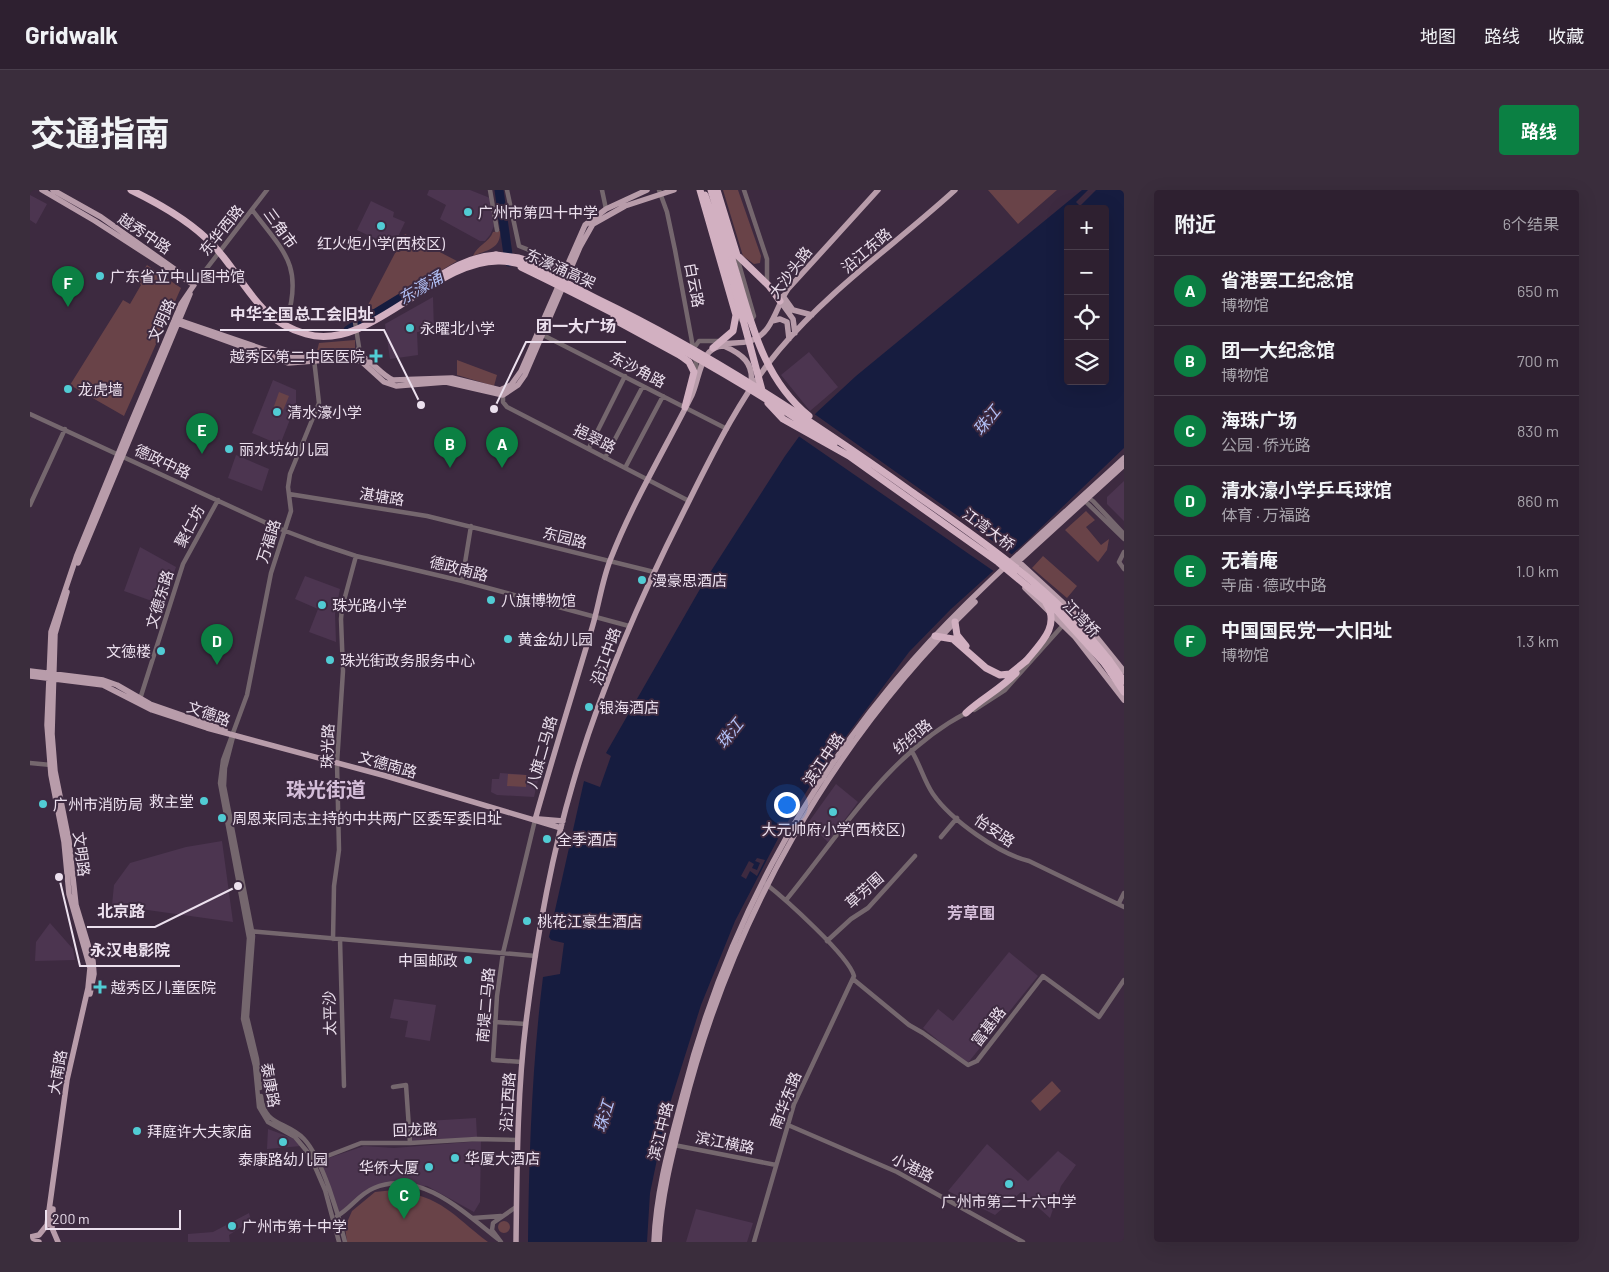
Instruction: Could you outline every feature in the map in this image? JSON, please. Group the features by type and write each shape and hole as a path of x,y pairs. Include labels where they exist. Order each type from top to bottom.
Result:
{"highway":[{"name":"东濠涌高架","path":"130,190 165,209 198,232 221,255 256,303 286,325 307,335 330,337 352,332 419,296 450,274 473,264 492,262 510,264 559,291 635,324 836,441"},
{"name":"东濠涌高架","path":"130,190 164,208 203,235 220,253 258,304 296,330 314,336 334,336 352,331 466,266 484,262 516,262 542,272 670,337 836,441"},
{"path":"716,190 757,343 769,368 794,402 858,462"},
{"path":"704,191 734,257 767,284 781,299"},
{"path":"704,191 732,278 767,402 783,419 858,462"},
{"path":"704,191 736,316 735,327 714,348"},
{"path":"381,316 451,268 480,257 512,257 567,270"},
{"path":"559,291 689,362 694,372 685,407"},
{"name":"江湾大桥","path":"836,441 1027,575 1073,618 1107,662"},
{"name":"江湾大桥","path":"858,462 998,562 1037,594"},
{"path":"966,713 1007,683 1047,635 1051,627 1049,609 1037,594"},
{"name":"江湾桥","path":"1037,594 1070,623 1107,662"},
{"path":"955,622 957,635 986,668 1000,675 1010,674 1026,661"},
{"path":"938,636 953,640 972,654"},
{"path":"1107,662 1124,681"},
{"path":"1107,662 1124,692"}],"main road":[{"name":"越秀中路","path":"42,190 95,221 194,285"},
{"name":"越秀中路","path":"53,190 109,223 177,270 194,285"},
{"path":"177,322 286,357 315,359 341,357 357,359 384,382 396,386 446,382 491,394 503,392 518,376 540,333 585,225 606,209 645,190 659,192"},
{"path":"567,270 586,233 597,220 659,192 674,190"},
{"name":"大沙头路","path":"714,348 724,343 752,341 769,328 781,299 878,190"},
{"name":"沿江东路","path":"795,333 812,315 956,190"},
{"name":"文明路","path":"74,905 67,833 52,765 51,676 54,638 58,619 120,455 177,322 183,300 194,285"},
{"path":"781,299 793,310 812,315"},
{"path":"781,299 793,319 795,333"},
{"path":"772,321 780,319 787,322 789,339"},
{"name":"沿江中路","path":"528,1024 544,900 561,828 573,782 629,626 689,501 751,386 795,333"},
{"path":"714,348 724,346 744,358 751,368 751,386"},
{"name":"八旗二马路","path":"535,820 564,716 596,617 609,561 698,382 704,358 714,348"},
{"path":"315,359 337,352 356,354 366,359 393,380 444,377 503,392"},
{"name":"滨江中路","path":"938,636 1086,498 1124,458"},
{"name":"滨江中路","path":"654,1242 660,1188 694,1069 718,997 765,883 840,764 893,691 938,636 1009,564 1124,465"},
{"path":"1124,671 1074,612 1018,561 1009,564 1006,572 1063,624 1094,659 1124,700"},
{"name":"文德路","path":"30,671 103,685 157,712 233,735"},
{"name":"文德路","path":"30,676 103,680 140,699 233,735"},
{"name":"文德南路","path":"233,735 535,820"},
{"path":"535,820 563,821"},
{"path":"535,820 561,828"},
{"name":"大南路","path":"30,1238 40,1235 47,1225 67,1080 89,977 88,960 74,905"},
{"name":"大南路","path":"58,1242 52,1228 53,1211 72,1073 94,974 92,954 74,905"},
{"name":"沿江西路","path":"518,1242 516,1206 517,1140 522,1062 528,1024"},
{"name":"沿江西路","path":"518,1242 521,1131 528,1024"},
{"name":"滨江中路","path":"659,1242 672,1145"},
{"path":"30,1238 39,1242"}],"street":[{"name":"东华西路","path":"194,285 253,211 267,190"},
{"path":"490,190 497,230"},
{"path":"507,190 519,246 567,270"},
{"path":"602,190 606,209"},
{"path":"744,190 767,259 767,284"},
{"name":"白云路","path":"659,192 675,250 694,348 698,382"},
{"name":"三角市","path":"253,211 290,261 293,291 287,320"},
{"path":"734,257 754,316 752,319 742,321 736,316"},
{"path":"355,322 360,347 356,354"},
{"name":"东沙角路","path":"540,333 727,430"},
{"path":"694,348 699,341 722,340"},
{"name":"万福路","path":"250,931 224,786 225,768 233,735 247,694 271,573 291,511 289,494 290,474 318,403 315,359"},
{"path":"589,448 625,376"},
{"path":"606,458 643,386"},
{"name":"挹翠路","path":"503,392 504,404 507,407 689,501"},
{"path":"625,468 663,396"},
{"name":"德政中路","path":"30,414 284,531"},
{"path":"30,505 65,429"},
{"name":"湛塘路","path":"289,494 416,514 471,526"},
{"path":"1086,498 1124,534"},
{"path":"1086,498 1124,539"},
{"name":"聚仁坊","path":"183,564 218,500"},
{"path":"462,581 471,526"},
{"name":"东园路","path":"471,526 654,572"},
{"name":"德政南路","path":"284,531 356,556 462,581 629,626"},
{"path":"1124,552 1119,562 1124,569"},
{"name":"珠光路","path":"334,939 334,886 339,850 337,763 343,671 340,640 342,608 356,556"},
{"name":"文德东路","path":"140,699 183,564"},
{"name":"纺织路","path":"786,900 872,792 911,750 966,713 988,702 1005,690 1074,612"},
{"name":"怡安路","path":"911,750 935,796 970,830 1012,857 1029,861 1124,906"},
{"path":"30,764 52,765"},
{"path":"941,837 957,818"},
{"name":"八旗二马路","path":"503,953 535,820"},
{"name":"草芳围","path":"827,941 851,919 868,908 915,856"},
{"path":"765,883 786,900 827,941 853,976"},
{"path":"1119,903 1124,894"},
{"path":"250,931 536,956"},
{"name":"泰康路","path":"250,931 253,942 247,1017 257,1060 262,1104 270,1118 304,1139 317,1160 336,1217 339,1242"},
{"name":"泰康路","path":"250,931 243,1020 255,1066 260,1109 270,1124 292,1135 306,1148 346,1242"},
{"name":"太平沙","path":"340,939 344,1086"},
{"name":"南堤二马路","path":"503,953 495,1022 493,1060 522,1062"},
{"name":"富基路","path":"853,976 909,1025 968,1065 977,1060 1044,976 1099,1017 1124,980"},
{"name":"南华东路","path":"754,1242 788,1125 802,1086 853,976"},
{"path":"495,1022 528,1024"},
{"path":"392,1087 406,1086 410,1143"},
{"name":"小港路","path":"788,1125 897,1172 1023,1242"},
{"name":"回龙路","path":"317,1160 361,1143 410,1143 476,1138 517,1140"},
{"name":"滨江横路","path":"672,1145 776,1164"},
{"path":"336,1217 365,1193 382,1185 415,1186 430,1191 472,1218 500,1240"},
{"path":"500,1240 492,1227 495,1221 516,1206"},
{"path":"472,1218 502,1216"}],"shaded area":[{"name":"广州市第四十中学","path":"429,190 470,190 490,198 494,226 490,235 485,241 480,241 440,219 446,205 427,195"},
{"path":"723,190 738,190 761,256 760,263 754,264 743,256"},
{"path":"988,190 1057,190 1018,224"},
{"path":"30,195 47,204 36,224 30,220"},
{"name":"红火炬小学(西校区)","path":"371,201 394,212 393,217 405,222 393,247 357,230"},
{"path":"500,231 500,237 496,245 473,256 493,232"},
{"path":"405,234 457,261 375,310 367,307"},
{"path":"147,265 181,288 124,416 70,385 123,300 130,304 141,285 137,280"},
{"name":"永曜北小学","path":"433,297 434,332 417,332 418,355 390,359 385,324"},
{"path":"355,340 355,351 343,350 316,355 319,343"},
{"path":"809,352 838,387 810,411 781,375"},
{"path":"457,360 497,375 494,386 457,375"},
{"name":"清水濠小学","path":"273,380 296,390 296,404 280,445 252,433"},
{"path":"279,392 289,396 282,413 273,409"},
{"path":"236,455 269,469 262,491 228,478"},
{"path":"1124,481 1124,521 1107,504 1107,497"},
{"path":"1086,511 1095,520 1086,527 1101,545 1109,539 1107,550 1098,562 1065,530"},
{"path":"140,547 176,567 163,605 124,591"},
{"path":"1043,556 1077,586 1067,598 1032,568"},
{"name":"珠光路小学","path":"305,576 340,589 335,614 336,642 309,632 318,609 295,599"},
{"path":"500,773 539,776 534,797 497,795 491,792 492,779 499,779"},
{"path":"508,774 526,775 526,787 507,786"},
{"name":"大元帅府小学(西校区)","path":"836,784 858,802 828,842 808,823"},
{"path":"222,841 233,922 112,905 114,885 130,863 186,847"},
{"path":"50,923 73,949 75,960 35,961 36,942"},
{"path":"1009,952 1038,976 967,1064 923,1028 938,1009 953,1021"},
{"path":"394,999 436,1005 430,1041 405,1037 408,1021 390,1018"},
{"path":"1052,1081 1061,1091 1040,1111 1031,1101"},
{"path":"476,1118 477,1137 411,1142 410,1122"},
{"name":"泰康路幼儿园","path":"268,1129 295,1139 301,1146 267,1149"},
{"path":"481,1141 480,1202 474,1212 427,1186 386,1183 366,1190 339,1213 320,1161 364,1146 394,1148"},
{"name":"广州市第二十六中学","path":"987,1144 1028,1181 1058,1151 1076,1165 1061,1186 1050,1218 1021,1192 995,1215 948,1191"},
{"path":"394,1190 411,1193 436,1202 488,1242 347,1242 345,1227 352,1211 375,1192"},
{"path":"696,1209 753,1223 747,1242 686,1242"},
{"name":"广州市第十中学","path":"249,1213 251,1221 229,1235 230,1242 188,1242 188,1234 213,1232"},
{"path":"502,1221 506,1221 510,1227 506,1233 502,1233 498,1229 498,1225"}],"water":[{"name":"珠江","path":"1082,190 1124,190 1124,448 1029,539 951,609 909,652 815,778 782,831 735,921 701,1005 666,1116 650,1193 647,1242 528,1242 532,1109 543,977 560,974 564,943 551,940 549,937 584,781 600,787 611,756 606,753 704,582 785,456 816,413 856,376"}],"pier":[{"path":"1088,190 1096,190 1081,205 1076,202"},
{"path":"813,413 1014,556 995,572 797,435"},
{"path":"757,858 765,860 757,876 750,871 746,879 741,876 749,861 754,864 752,868 757,870 760,863 755,861"}],"waterway":[{"path":"499,190 509,262"},
{"name":"东濠涌","path":"348,330 433,278"}],"place":[{"name":"广州市第四十中学","path":"468,212"},
{"name":"红火炬小学(西校区)","path":"381,226"},
{"name":"广东省立中山图书馆","path":"100,276"},
{"name":"中国国民党一大旧址","path":"68,307"},
{"name":"永曜北小学","path":"410,328"},
{"name":"越秀区第二中医医院","path":"376,356"},
{"name":"龙虎墙","path":"68,389"},
{"name":"中华全国总工会旧址","path":"421,405"},
{"name":"团一大广场","path":"494,409"},
{"name":"清水濠小学","path":"277,412"},
{"name":"丽水坊幼儿园","path":"229,449"},
{"name":"无着庵","path":"202,454"},
{"name":"团一大纪念馆","path":"450,468"},
{"name":"省港罢工纪念馆","path":"502,468"},
{"name":"漫豪思酒店","path":"642,580"},
{"name":"八旗博物馆","path":"491,600"},
{"name":"珠光路小学","path":"322,605"},
{"name":"黄金幼儿园","path":"508,639"},
{"name":"文徳楼","path":"161,651"},
{"name":"珠光街政务服务中心","path":"330,660"},
{"name":"清水濠小学乒乓球馆","path":"217,665"},
{"name":"银海酒店","path":"589,707"},
{"name":"救主堂","path":"204,801"},
{"name":"广州市消防局","path":"43,804"},
{"name":"大元帅府小学(西校区)","path":"833,812"},
{"name":"周恩来同志主持的中共两广区委军委旧址","path":"222,818"},
{"name":"全季酒店","path":"547,839"},
{"name":"永汉电影院","path":"59,877"},
{"name":"北京路","path":"238,886"},
{"name":"桃花江豪生酒店","path":"527,921"},
{"name":"中国邮政","path":"468,960"},
{"name":"越秀区儿童医院","path":"100,987"},
{"name":"拜庭许大夫家庙","path":"137,1131"},
{"name":"泰康路幼儿园","path":"283,1142"},
{"name":"华厦大酒店","path":"455,1158"},
{"name":"华侨大厦","path":"429,1167"},
{"name":"广州市第二十六中学","path":"1009,1184"},
{"name":"海珠广场","path":"404,1219"},
{"name":"广州市第十中学","path":"232,1226"}],"district":[{"name":"珠光街道","path":"326,789"},
{"name":"芳草围","path":"971,912"}]}
